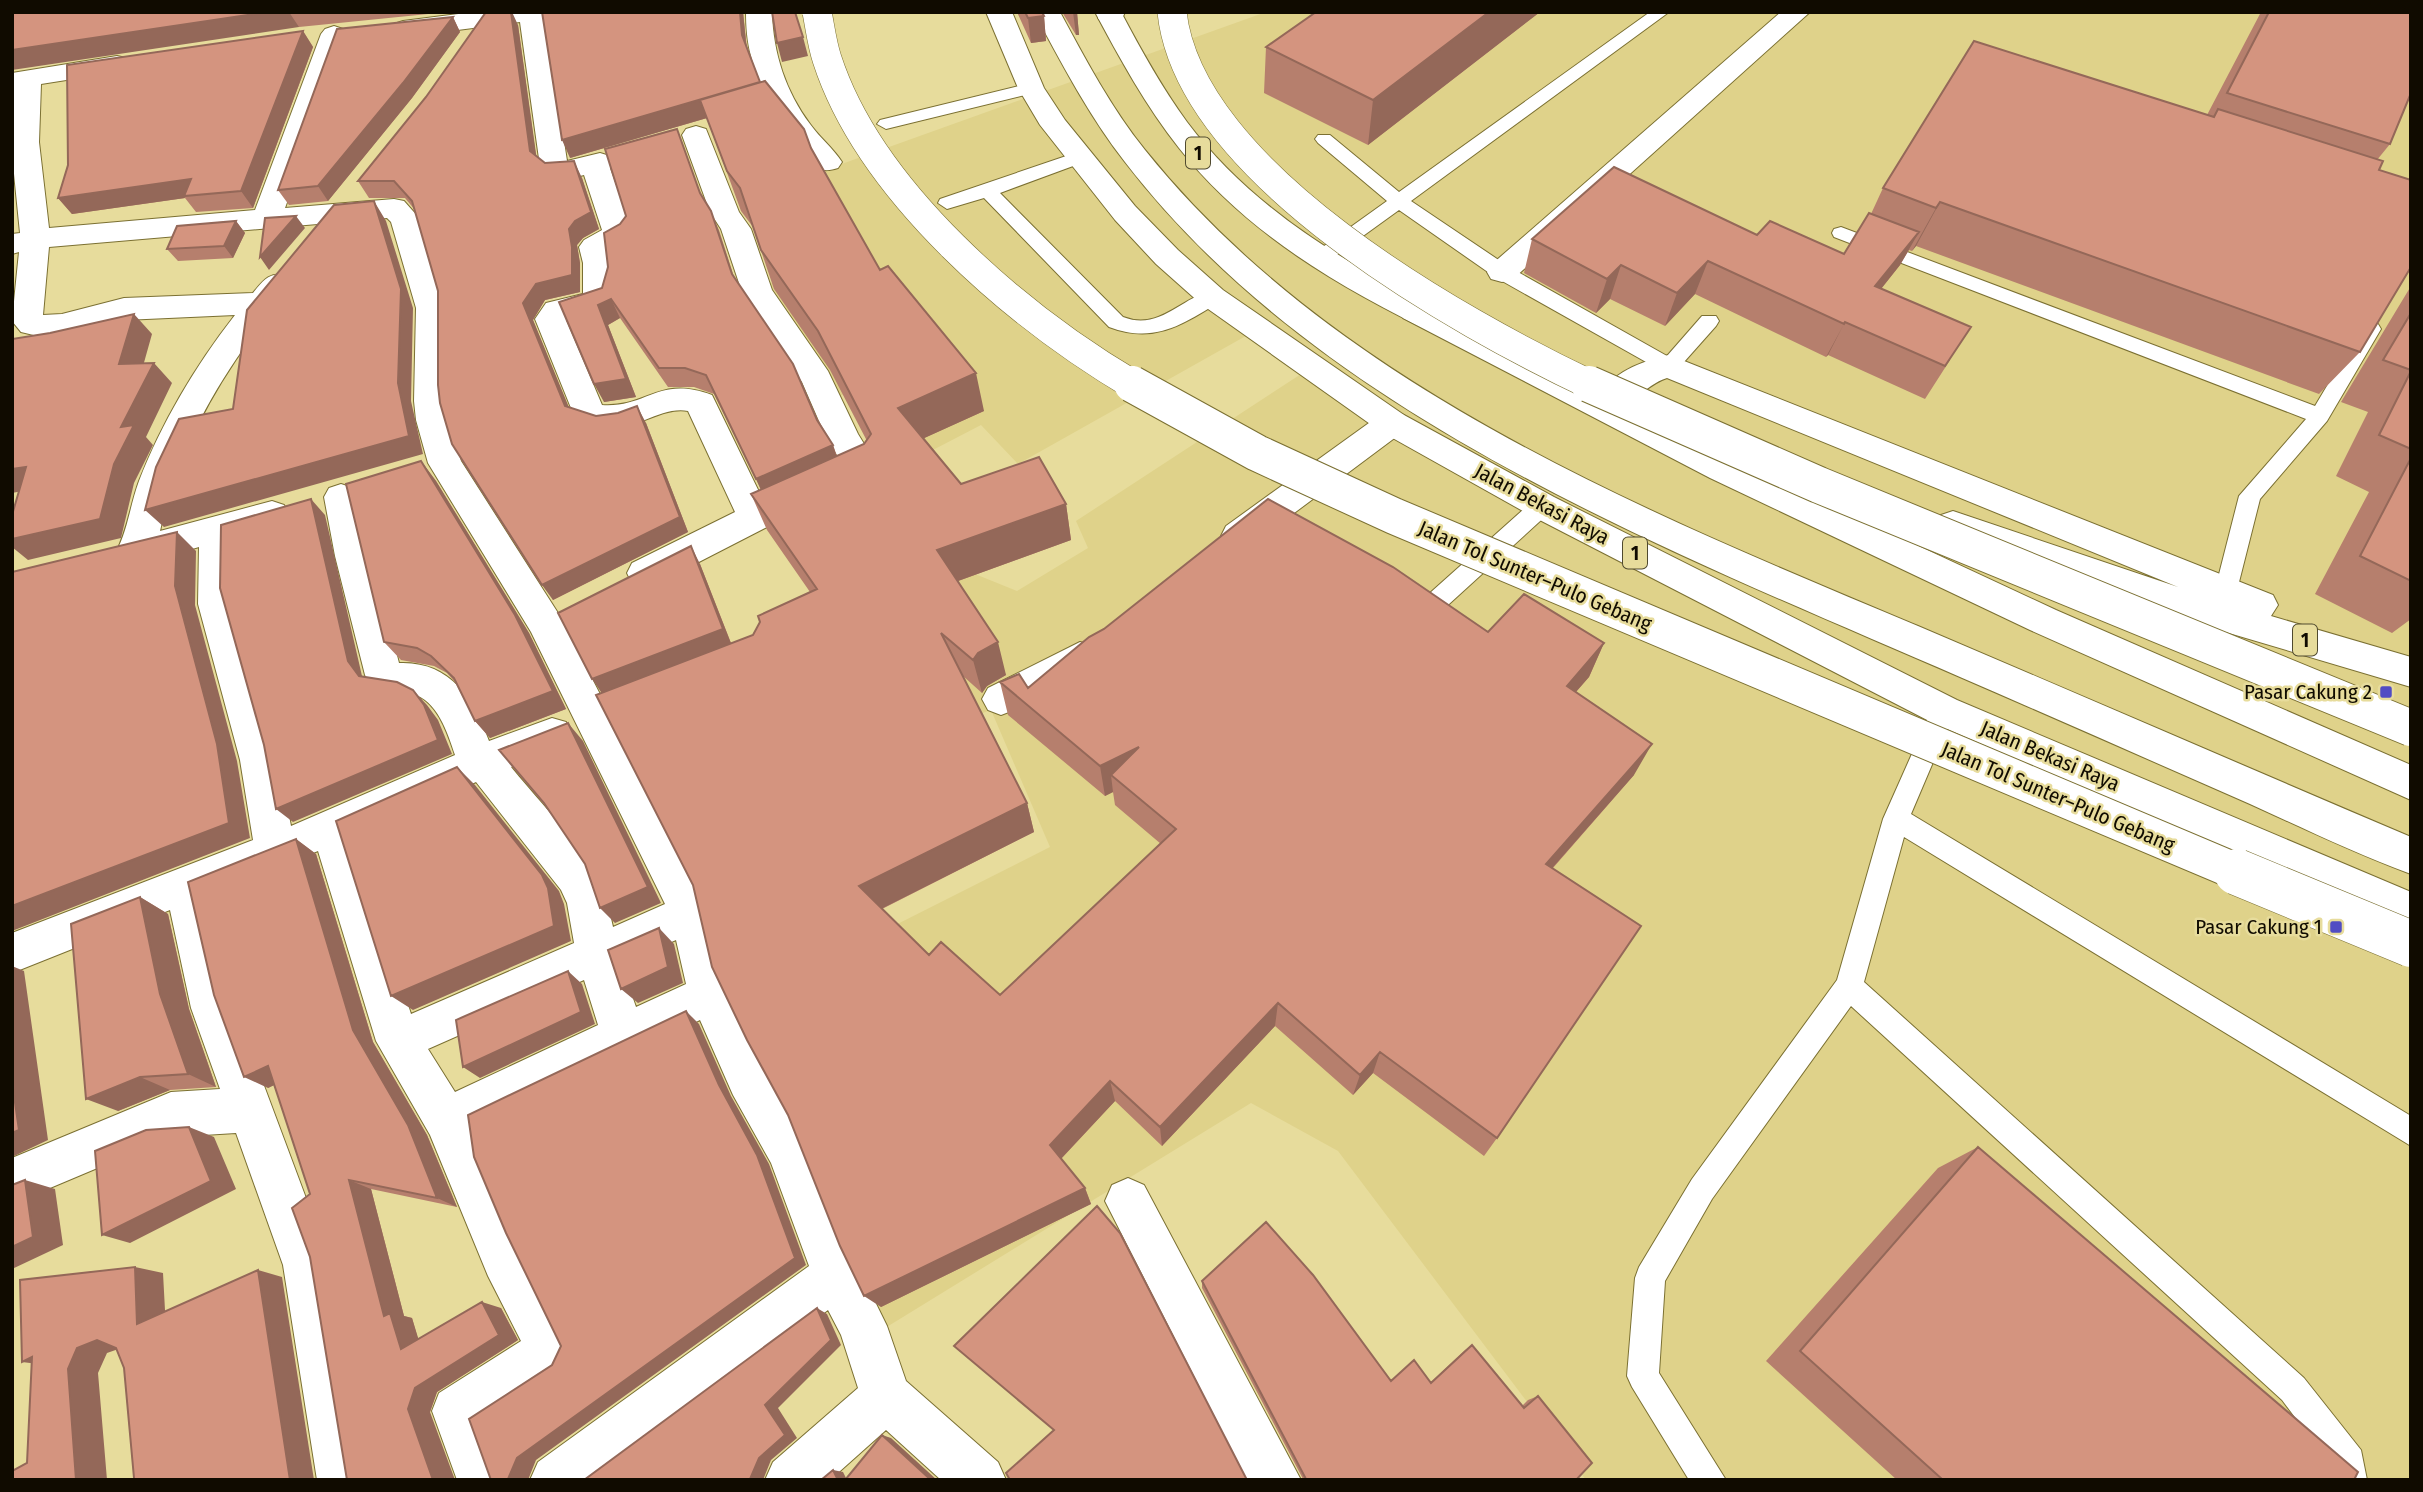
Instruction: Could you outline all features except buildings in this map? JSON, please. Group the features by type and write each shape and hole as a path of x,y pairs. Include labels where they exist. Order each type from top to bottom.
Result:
{"main road":[{"path":"759,12 764,65 774,111 806,136 828,162"},
{"name":"Jalan Tol Sunter–Pulo Gebang","path":"817,12 821,41 832,80 853,120 885,167 922,210 999,287 1058,335 1198,422 1334,489 1687,642 2411,944"},
{"name":"Jalan Bekasi Raya","path":"999,12 1031,88 1078,158 1167,257 1212,298 1392,423 1542,506 1944,711 2411,912"},
{"path":"1047,12 1114,127 1145,170 1183,213 1233,264 1287,310 1348,356 1418,403 1512,455 1668,533 2411,856"},
{"path":"1172,12 1176,41 1189,76 1210,108 1242,147 1289,194 1346,243 1450,312 1600,390 1790,474 2411,728"},
{"path":"1502,272 1797,12"},
{"path":"266,219 360,29 534,13 554,166 566,171 627,155"},
{"name":"1","path":"1110,14 1140,69 1190,144 1248,204 1320,258 1414,311 1612,399 1877,498 2213,613 2404,670"},
{"path":"466,48 496,17"},
{"path":"146,60 20,80 25,142 24,241 27,320 32,324 62,325 124,309 261,303"},
{"path":"619,586 755,518 863,470 843,437 817,379 757,292 736,229 725,212 697,134"},
{"path":"594,163 618,234 594,247 598,263 598,299 589,304 558,310 550,319 589,413 602,420 617,418 682,397 701,403 755,518"},
{"path":"138,551 154,484 205,378 261,303 363,182"},
{"path":"24,241 266,219 317,237 394,208 405,219 430,308 432,467 557,617 606,713 691,913 710,994 749,1079 789,1151 836,1275 863,1326 887,1397 980,1480"},
{"path":"1414,311 1734,475 2043,620 2411,783"},
{"path":"1612,399 1629,381 1655,369 1669,366 2226,590 2404,670"},
{"path":"1215,555 1392,423"},
{"path":"100,560 332,499 384,675 389,679 419,678 443,694 462,720 477,763 487,767 576,877 588,903 597,954 623,1035"},
{"path":"217,528 216,604 259,760 275,849"},
{"path":"1001,699 1103,642"},
{"path":"12,953 331,828 477,763 606,713"},
{"path":"331,828 398,1041 446,1119 505,1259 551,1350 457,1412 483,1480"},
{"path":"185,884 213,1008 307,1265 343,1480"},
{"path":"398,1041 691,913"},
{"path":"446,1119 710,994"},
{"path":"12,1181 171,1115 249,1110"},
{"path":"1128,1201 1275,1480"},
{"path":"556,1480 836,1275"},
{"path":"791,1480 887,1397"}],"lane":[{"path":"1320,258 1661,12"},
{"path":"886,124 1031,88"},
{"path":"1324,139 1398,201 1502,272 1669,366 1709,321"},
{"path":"947,203 1078,158"},
{"path":"988,191 1116,323 1130,330 1149,329 1179,318 1212,298"},
{"path":"1841,233 2320,415"},
{"path":"2226,590 2250,496 2320,415 2383,310"},
{"path":"1429,608 1542,506"},
{"path":"1710,1480 1643,1376 1650,1278 1702,1189 1849,986 1896,819 1944,711"},
{"path":"1896,819 2411,1132"},
{"path":"1849,986 2293,1389 2348,1462 2351,1480"}],"shaded area":[{"path":"1266,12 2411,12 2411,1480 1586,1480 1338,1151 1251,1103 877,1333 727,1010 1050,847 991,710 823,770 965,570 1017,591 1088,548 1076,521 1318,363 1260,328 1018,464 981,425 929,452 878,382 834,398 762,286 862,253 811,175"}],"place":[{"name":"Pasar Cakung 2","path":"2386,692"},
{"name":"Pasar Cakung 1","path":"2336,927"}]}
